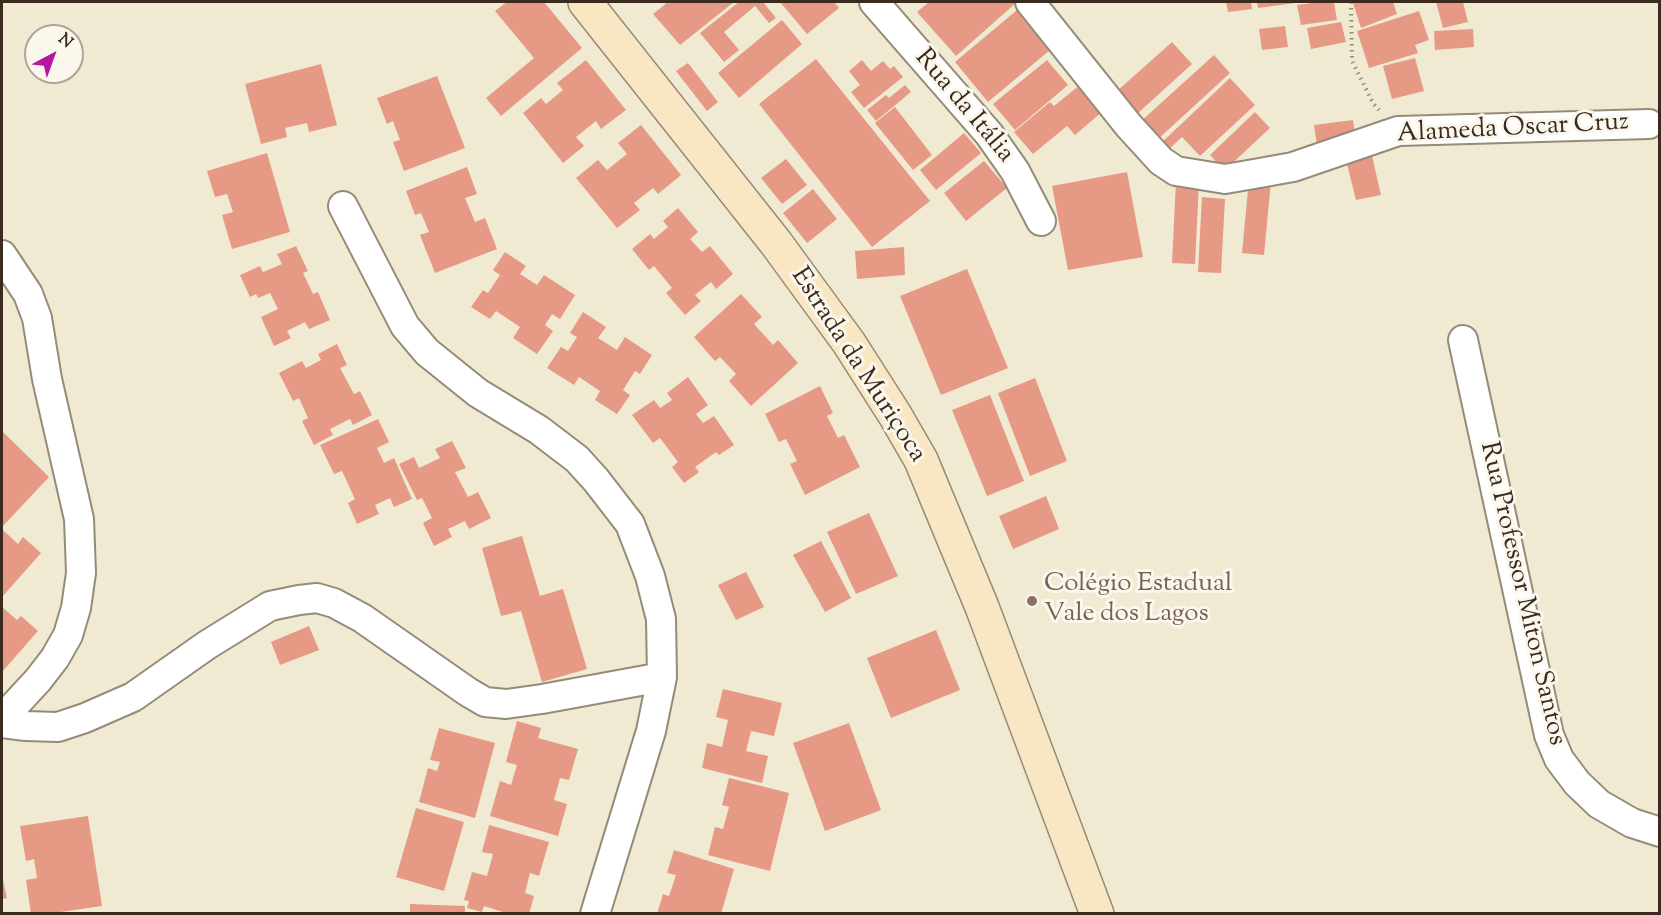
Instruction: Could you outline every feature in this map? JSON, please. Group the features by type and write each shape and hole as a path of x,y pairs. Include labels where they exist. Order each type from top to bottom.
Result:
{"street":[{"name":"Estrada da Muriçoca","path":"585,2 776,243 849,343 921,460 982,607 1097,914"},
{"name":"Rua da Itália","path":"874,2 989,134 1015,171 1041,220"},
{"name":"Alameda Oscar Cruz","path":"1030,2 1129,126 1161,161 1176,171 1225,178 1293,167 1398,131 1649,124"},
{"path":"343,206 405,326 427,352 478,393 539,430 577,459 630,524 650,576 661,619 662,677 651,731 595,914"},
{"path":"2,255 28,294 37,318 47,379 80,519 81,573 76,608 68,635 55,658 2,721 26,726 58,726 86,718 133,697 207,645 270,606 317,598 334,603 362,618 485,702 506,704 533,701 662,677"},
{"name":"Rua Professor Miton Santos","path":"1463,340 1550,735 1559,759 1577,783 1599,804 1632,823 1659,832"}],"path":[{"path":"1351,2 1352,61 1373,103 1398,131"}],"building":[{"path":"507,2 544,2 582,48 501,116 486,98 534,58 495,11"},
{"path":"668,2 734,2 680,45 653,14"},
{"path":"739,2 763,2 776,18 769,23 755,6 724,32 739,50 724,62 700,33"},
{"path":"780,2 834,2 839,8 807,34"},
{"path":"929,2 1017,2 956,56 917,12"},
{"path":"1226,2 1251,2 1252,9 1228,12"},
{"path":"1257,2 1296,2 1296,3 1258,8"},
{"path":"1334,2 1337,20 1301,25 1297,5"},
{"path":"1393,2 1397,14 1361,28 1353,3"},
{"path":"1436,2 1463,2 1468,22 1443,28"},
{"path":"1023,5 1056,45 988,102 955,62"},
{"path":"1419,11 1429,40 1415,45 1418,53 1369,68 1357,31"},
{"path":"782,20 802,44 739,98 718,73"},
{"path":"1341,22 1346,42 1311,49 1307,28"},
{"path":"1285,26 1288,47 1262,50 1259,29"},
{"path":"1473,29 1474,47 1435,50 1434,31"},
{"path":"1172,42 1192,64 1137,114 1116,92"},
{"path":"1214,55 1230,73 1156,141 1139,123"},
{"path":"1415,58 1424,91 1392,99 1383,66"},
{"path":"816,59 930,201 872,247 759,104"},
{"path":"586,60 626,110 601,129 596,121 576,137 584,146 563,163 523,113 541,98 546,104 563,90 557,83"},
{"path":"862,60 871,71 883,61 890,69 894,66 903,77 864,108 851,92 860,85 849,71"},
{"path":"1047,60 1068,85 1015,130 993,104"},
{"path":"688,63 718,102 707,111 676,71"},
{"path":"321,64 337,125 309,132 307,123 285,128 287,137 261,144 245,84"},
{"path":"437,76 465,148 404,171 393,142 400,140 393,121 387,124 377,98"},
{"path":"1230,78 1255,105 1200,156 1182,137 1166,152 1159,145"},
{"path":"1081,84 1103,111 1075,135 1067,126 1033,154 1014,132 1050,102 1054,106"},
{"path":"905,85 911,92 876,121 867,110 886,95 889,98"},
{"path":"895,107 932,155 913,170 875,123"},
{"path":"1255,112 1270,128 1224,171 1210,155"},
{"path":"1353,120 1356,140 1317,145 1314,125"},
{"path":"641,125 681,175 658,194 653,188 634,203 640,210 617,228 576,178 598,160 607,170 627,154 618,143"},
{"path":"964,133 981,153 936,190 920,170"},
{"path":"1370,147 1381,195 1356,200 1344,152"},
{"path":"267,153 290,232 232,249 222,215 233,212 227,194 215,197 207,171"},
{"path":"786,159 807,185 782,204 761,178"},
{"path":"984,161 1007,188 966,221 944,193"},
{"path":"467,167 477,194 465,198 475,222 485,218 497,249 435,273 420,235 429,232 421,213 415,215 406,191"},
{"path":"1127,172 1143,257 1068,270 1052,186"},
{"path":"1249,179 1271,181 1264,255 1242,253"},
{"path":"1176,181 1199,183 1195,264 1172,263"},
{"path":"813,189 837,219 807,243 783,213"},
{"path":"1202,197 1225,199 1221,273 1198,272"},
{"path":"678,208 698,232 690,239 702,252 710,246 733,274 716,289 711,282 695,295 701,301 685,315 666,293 672,288 654,266 649,270 632,249 650,234 654,239 668,227 663,221"},
{"path":"296,246 308,271 303,273 313,294 318,292 330,320 309,329 305,322 287,331 291,338 274,346 261,317 278,309 270,293 258,298 256,294 250,297 240,275 260,266 263,272 282,264 277,254"},
{"path":"904,247 905,275 857,279 855,251"},
{"path":"505,252 526,266 520,274 537,285 544,275 575,295 560,319 552,314 545,325 553,331 537,354 513,338 520,327 496,311 490,319 471,307 483,290 488,293 500,275 493,270"},
{"path":"967,269 1008,368 941,395 900,296"},
{"path":"741,294 762,317 754,324 773,345 778,340 798,363 751,406 729,381 736,374 720,357 715,361 694,337"},
{"path":"583,312 606,327 598,338 617,350 625,337 652,355 640,374 635,371 623,390 630,395 617,414 595,400 600,391 579,377 574,385 547,368 561,347 568,351 577,337 570,333"},
{"path":"337,344 347,365 340,368 354,394 360,391 372,415 353,425 350,419 330,429 333,435 314,445 302,421 308,418 299,398 293,401 279,373 302,361 306,368 321,360 318,354"},
{"path":"688,377 708,405 696,414 703,423 714,416 734,445 719,455 716,452 695,467 699,472 684,483 672,467 678,462 660,438 653,443 632,415 654,400 660,408 672,400 667,393"},
{"path":"1035,378 1067,461 1030,476 998,393"},
{"path":"820,386 833,413 827,416 838,438 844,435 860,467 805,495 790,464 797,461 786,439 779,442 765,414"},
{"path":"990,395 1024,481 987,496 952,410"},
{"path":"378,419 389,442 377,448 384,463 394,458 412,499 394,507 390,498 375,505 379,514 357,524 348,503 355,499 342,471 334,474 320,445"},
{"path":"2,431 49,477 2,527"},
{"path":"452,441 466,468 455,472 468,497 478,492 491,518 469,529 465,521 448,529 452,537 434,546 423,523 432,518 422,498 417,500 399,464 414,457 419,468 440,458 435,449"},
{"path":"1046,496 1059,529 1013,549 999,516"},
{"path":"869,513 898,576 856,594 827,532"},
{"path":"3,530 18,544 23,537 41,553 2,597 2,532"},
{"path":"522,536 540,596 563,589 587,669 542,682 521,611 501,616 482,548"},
{"path":"821,541 851,598 825,612 793,555"},
{"path":"746,572 764,607 736,620 718,585"},
{"path":"2,607 17,620 21,616 38,631 2,672"},
{"path":"309,626 319,650 280,665 271,642"},
{"path":"936,630 960,690 891,718 867,658"},
{"path":"723,689 782,703 774,736 751,731 746,751 768,756 762,783 702,768 707,743 722,747 728,720 716,717"},
{"path":"517,721 541,728 538,738 578,749 569,780 560,778 554,800 567,804 558,836 490,816 500,781 511,785 517,765 506,762"},
{"path":"849,723 881,810 825,831 793,743"},
{"path":"439,728 495,743 475,818 419,802 428,768 437,771 440,762 430,760"},
{"path":"729,778 789,793 770,871 708,855 715,827 723,829 729,807 722,805"},
{"path":"416,808 464,822 444,891 396,877"},
{"path":"88,816 102,906 31,914 26,880 37,878 34,859 26,861 20,826"},
{"path":"489,825 549,842 539,876 530,873 525,893 534,896 529,914 509,914 484,906 482,912 467,908 469,901 464,900 472,872 487,876 493,854 482,852"},
{"path":"674,850 734,869 721,914 657,914 663,894 669,896 676,875 667,873"},
{"path":"2,876 7,898 2,899"},
{"path":"410,904 465,906 465,914 410,914"}],"place":[{"name":"Colégio Estadual Vale dos Lagos","path":"1032,601"}]}
